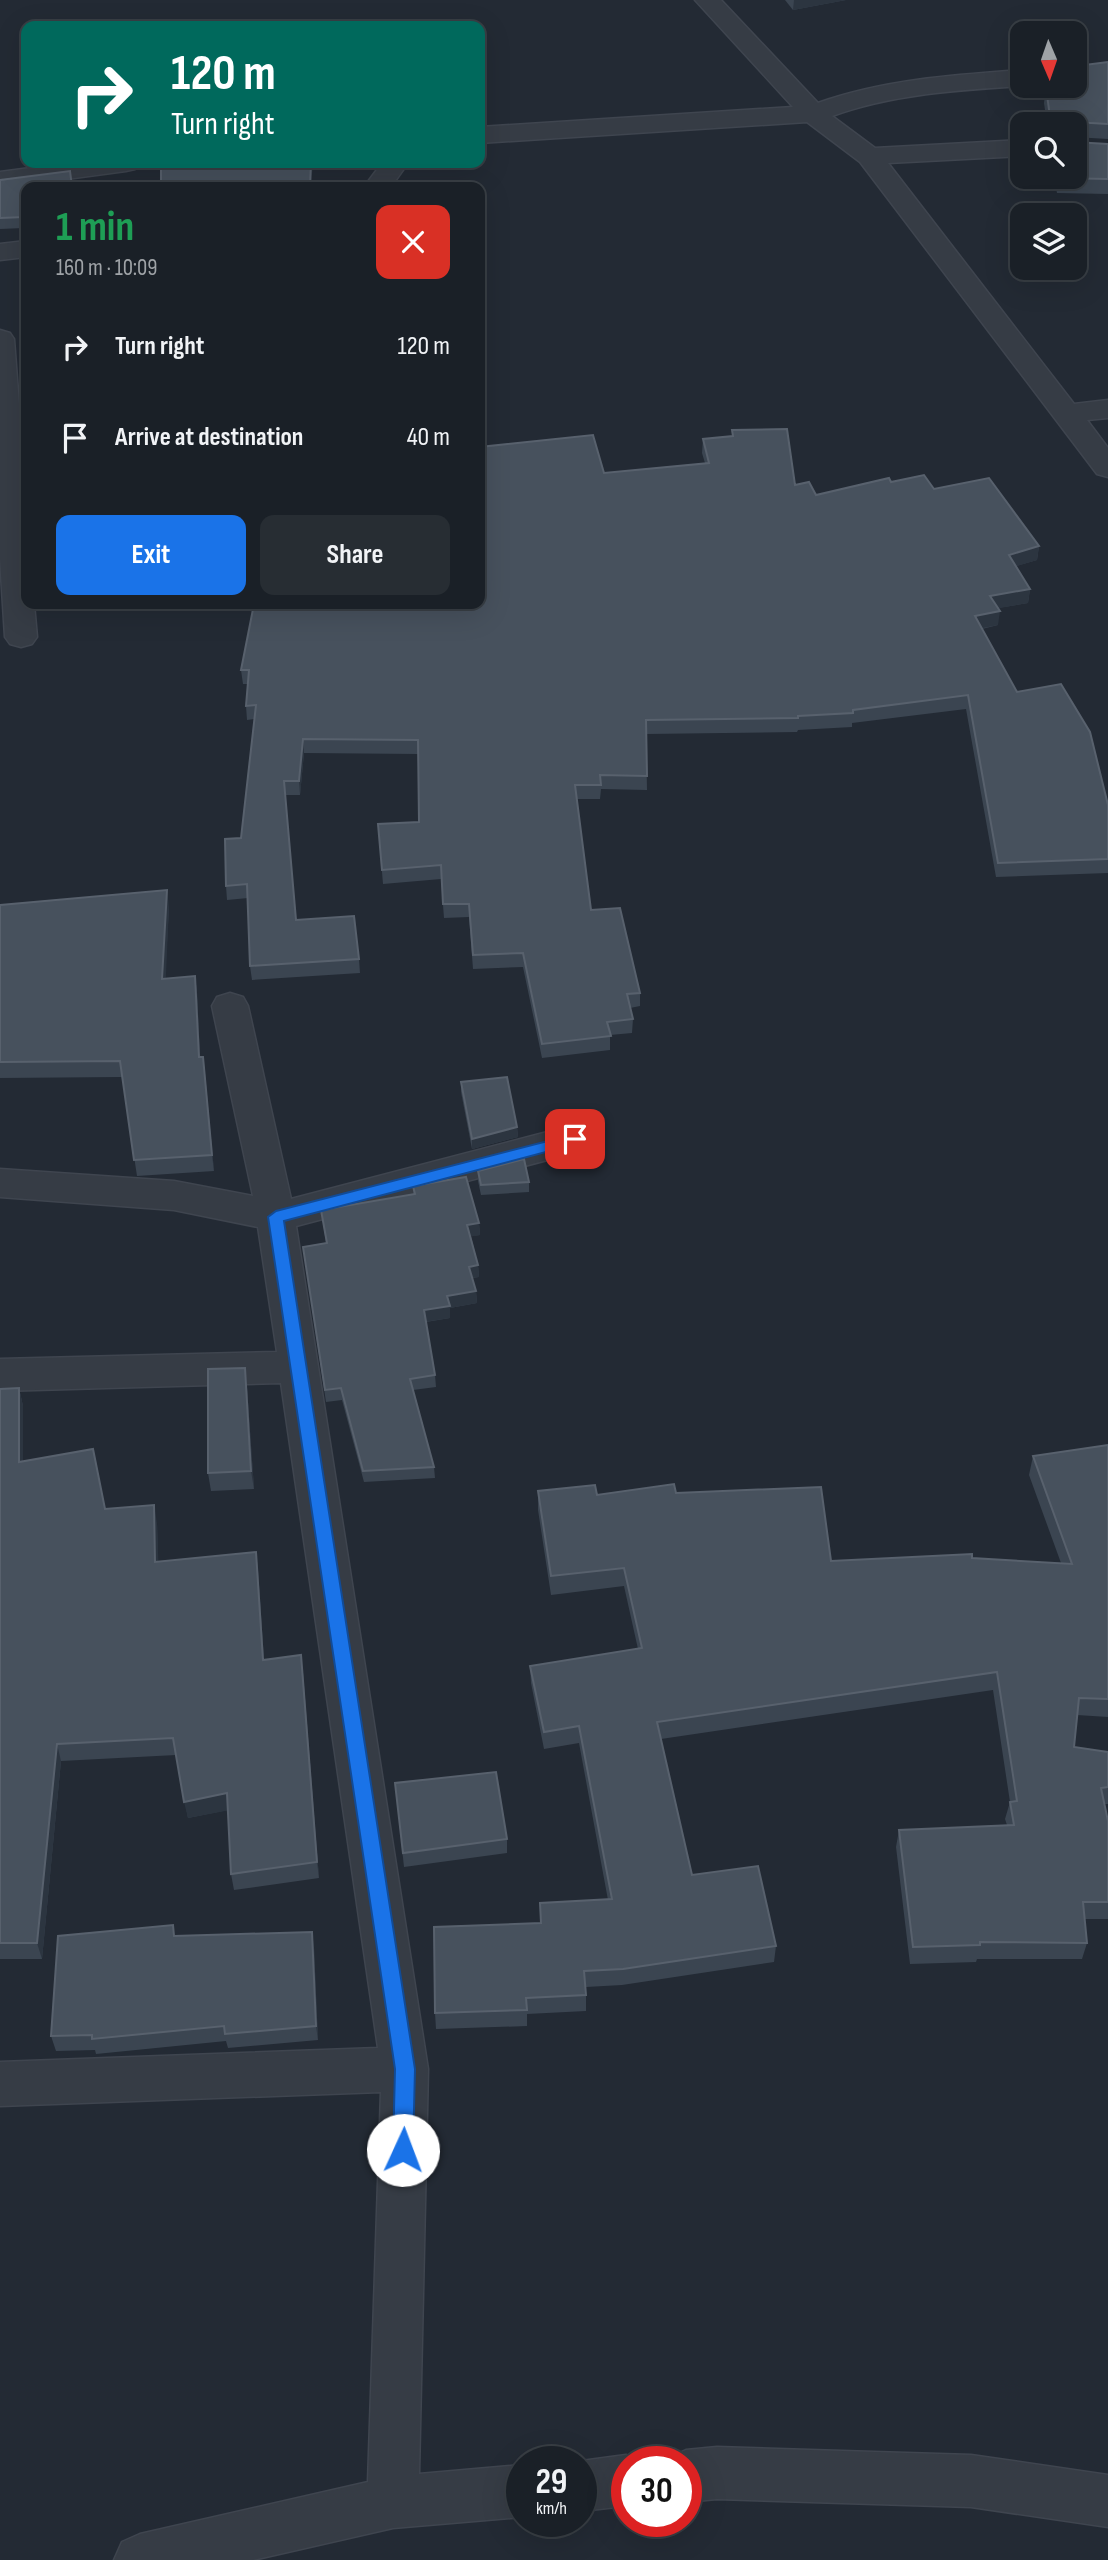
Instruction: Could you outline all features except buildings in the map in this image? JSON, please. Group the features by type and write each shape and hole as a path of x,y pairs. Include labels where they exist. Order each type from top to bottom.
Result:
{"street":[{"path":"707,0 813,114 869,156 1108,468"},
{"path":"485,135 813,114 849,99 894,91 1010,79"},
{"path":"869,156 1010,149"},
{"path":"0,180 89,168"},
{"path":"0,252 21,250"},
{"path":"0,340 21,637"},
{"path":"1067,414 1108,409"},
{"path":"230,1006 276,1217 405,2069 393,2502"},
{"path":"0,1184 237,1204 276,1217 575,1139"},
{"path":"0,1375 298,1367"},
{"path":"0,2084 405,2069"},
{"path":"702,2474 971,2481 1108,2501"},
{"path":"140,2560 393,2502 506,2492"}],"route":[{"path":"403,2150 405,2069 276,1217 575,1139"}]}
